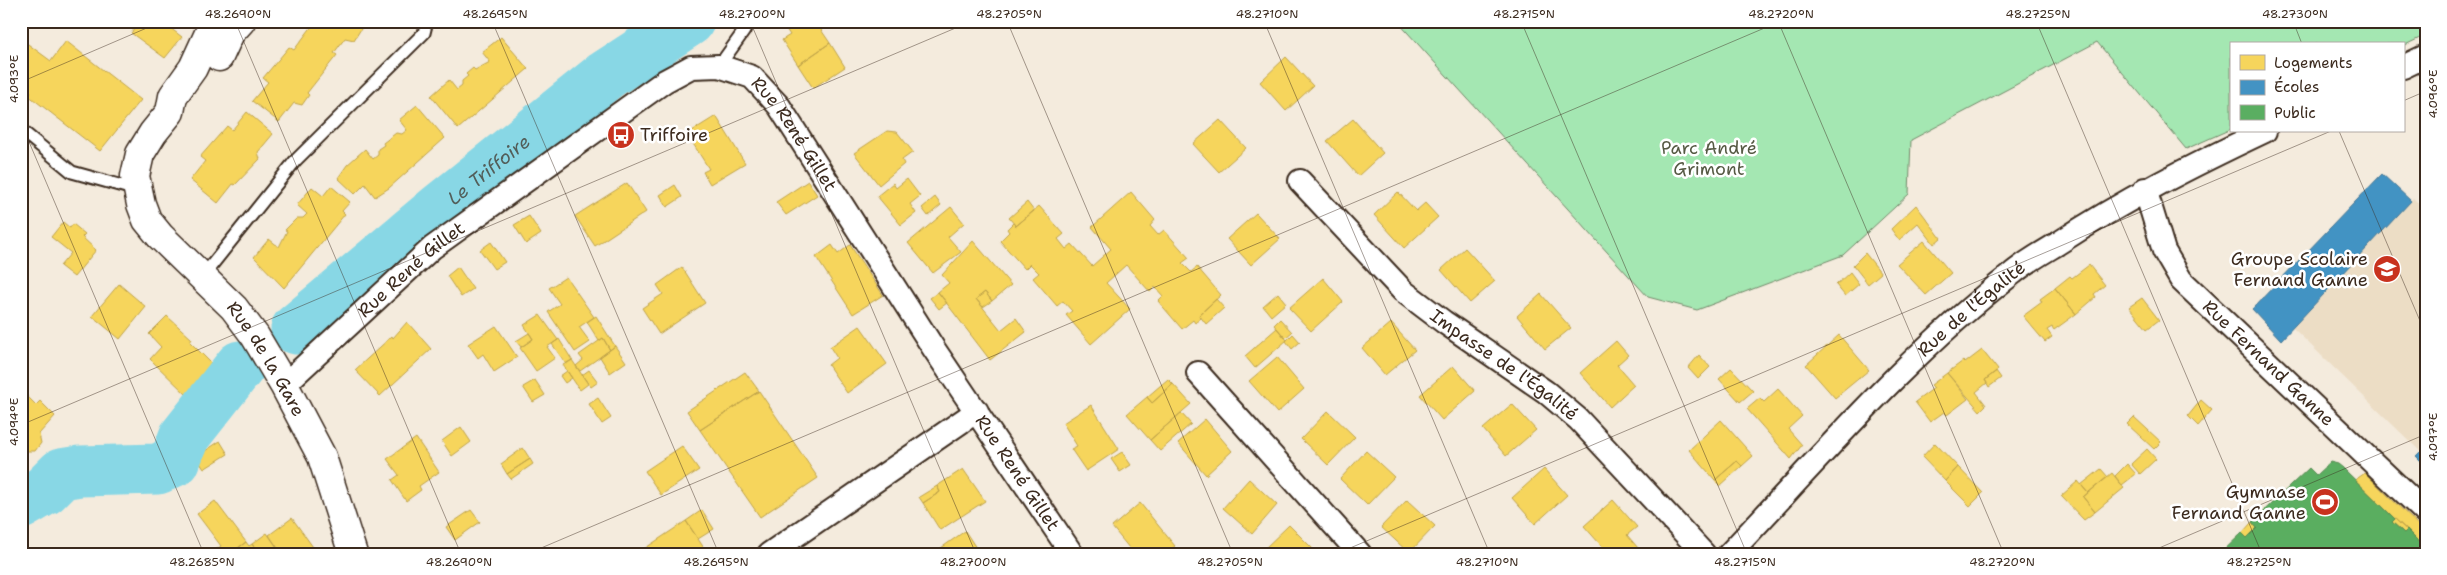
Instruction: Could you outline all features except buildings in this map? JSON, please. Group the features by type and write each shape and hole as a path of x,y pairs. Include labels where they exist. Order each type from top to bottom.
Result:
{"street":[{"path":"170,112 173,96 193,68 210,31 219,21"},
{"path":"170,112 184,106 215,67 230,33 242,21"},
{"path":"2404,67 2426,56"},
{"name":"Rue René Gillet","path":"284,385 432,248 664,81 691,67 719,66 752,77 779,106 1072,554"},
{"name":"Rue de la Gare","path":"170,112 153,133 140,154 135,176 137,190 147,220 160,236 234,308 255,336 284,385 322,457 353,554"},
{"name":"Rue de l'Égalité","path":"1728,554 1888,386 1964,314 2014,272 2096,218 2145,189 2263,132"},
{"name":"Impasse de l'Égalité","path":"1300,181 1402,290 1444,322 1546,392 1578,419 1704,554"},
{"name":"Rue Fernand Ganne","path":"2145,189 2164,251 2181,280 2426,513"},
{"path":"1198,373 1360,554"},
{"path":"769,554 977,411"}],"lane":[{"path":"203,276 295,161 424,33 427,21"},
{"path":"719,66 744,31 748,21"},
{"path":"21,130 72,172 137,190"}],"shaded area":[{"name":"Groupe Scolaire Fernand Ganne","path":"2413,198 2426,210 2426,457 2293,328"}],"green space":[{"name":"Parc André Grimont","path":"1397,21 2426,21 2426,35 2404,46 2404,42 2230,42 2230,129 2186,149 2097,42 1911,140 1909,194 1843,255 1697,310 1648,297"}],"waterway":[{"name":"Le Triffoire","path":"296,329 439,209 606,75 689,21"},
{"name":"Le Triffoire","path":"21,504 45,490 61,474 80,471 158,469 175,461 184,437 240,366"}],"place":[{"name":"Triffoire","path":"621,135"},
{"name":"Groupe Scolaire Fernand Ganne","path":"2387,269"},
{"name":"Gymnase Fernand Ganne","path":"2325,502"}]}
